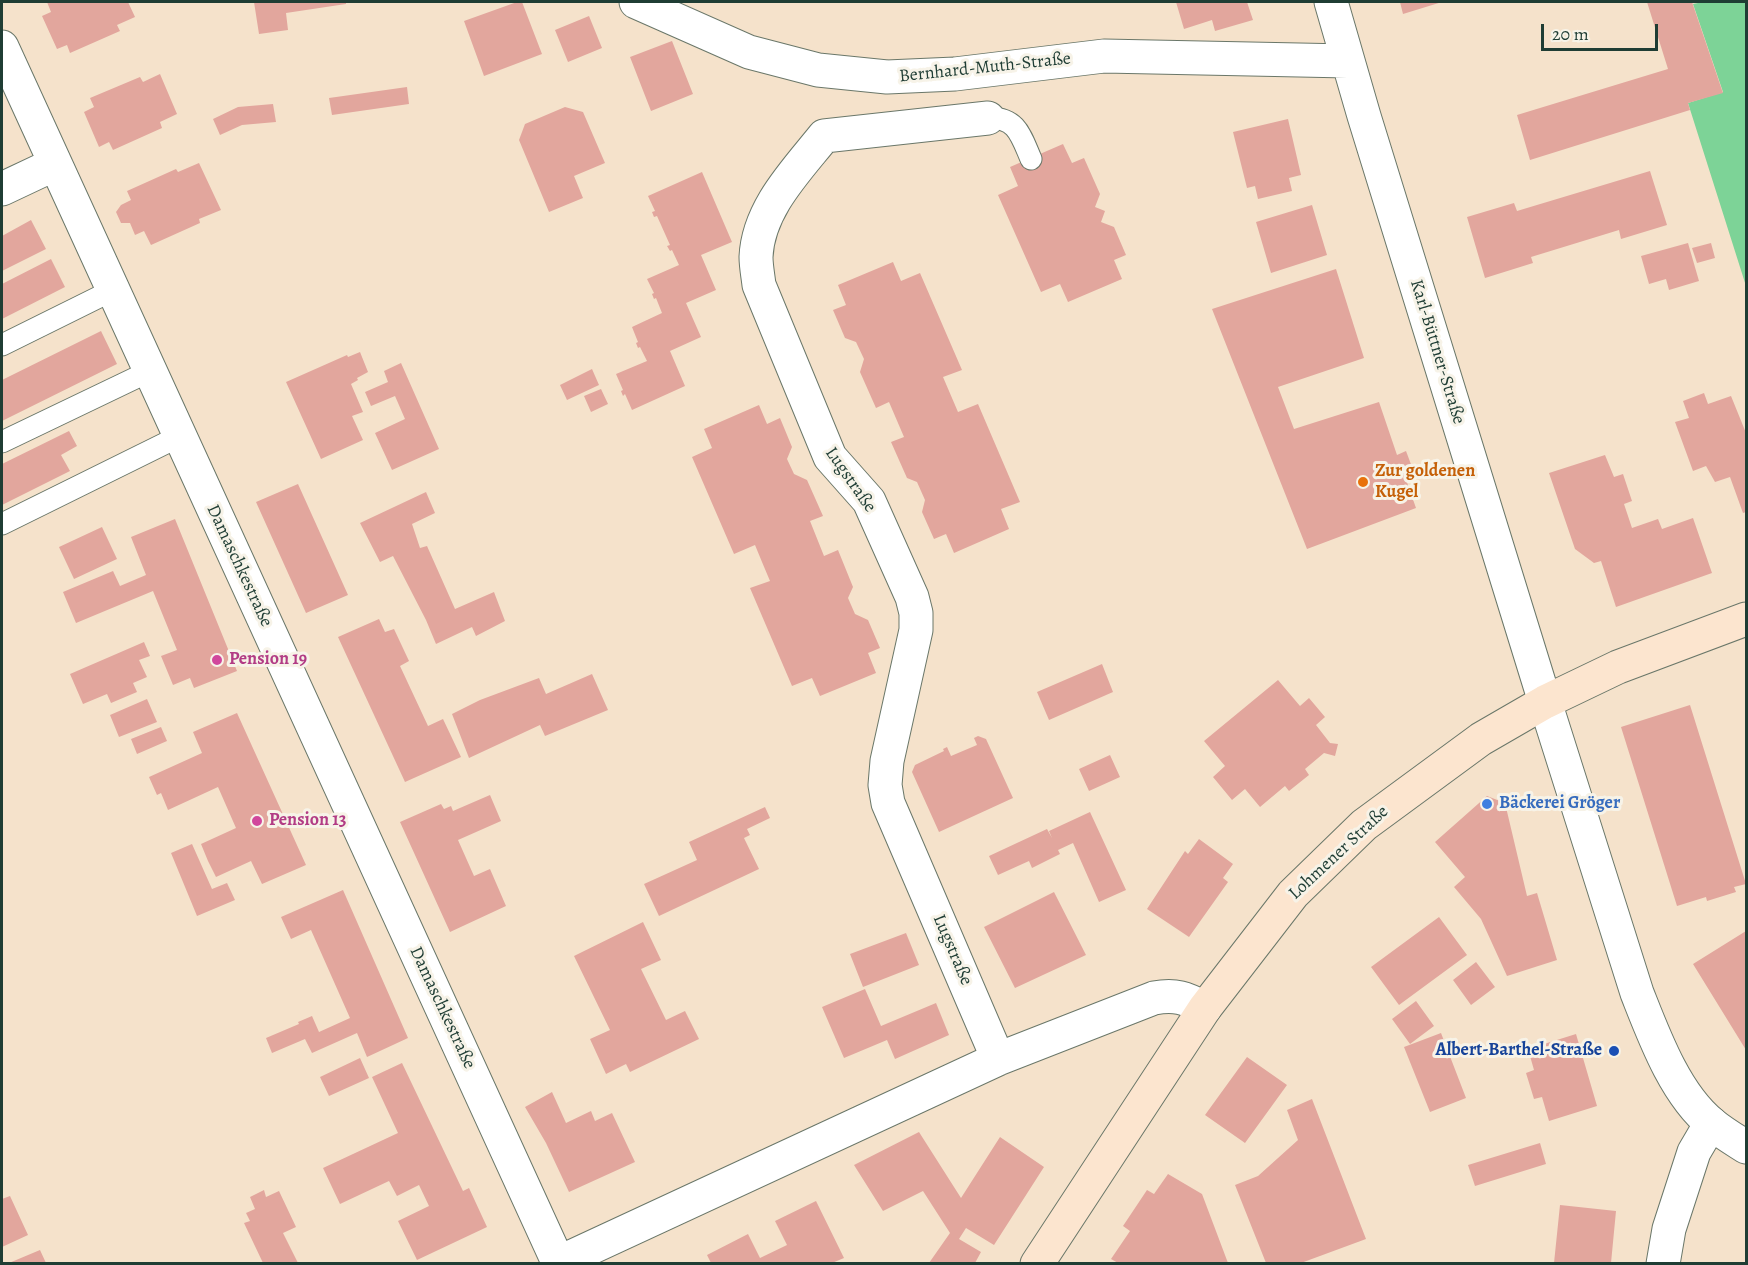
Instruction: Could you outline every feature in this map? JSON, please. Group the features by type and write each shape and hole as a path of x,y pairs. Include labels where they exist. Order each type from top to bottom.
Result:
{"main road":[{"name":"Lohmener Straße","path":"1037,1263 1205,1008 1293,894 1364,825 1481,739 1545,702 1618,667 1746,619"}],"street":[{"name":"Bernhard-Muth-Straße","path":"636,2 749,52 818,69 887,77 955,74 1104,56 1348,61"},
{"name":"Karl-Büttner-Straße","path":"1331,2 1545,702"},
{"name":"Damaschkestraße","path":"2,47 557,1263"},
{"name":"Lugstraße","path":"988,118 824,136 781,189 761,231 756,257 759,285 830,457 869,501 912,597 916,614 916,630 887,761 886,794 998,1059"},
{"path":"2,189 55,164"},
{"path":"1545,702 1634,984 1653,1034 1683,1091 1711,1123 1746,1147"},
{"path":"557,1263 998,1059 1154,998 1170,995 1183,997 1205,1008"},
{"path":"1663,1263 1669,1228 1694,1152 1711,1123"}],"lane":[{"path":"988,118 999,117 1010,122 1018,130 1032,159"},
{"path":"2,345 113,290"},
{"path":"2,442 150,371"},
{"path":"2,524 180,436"}],"green space":[{"path":"1746,2 1746,286 1688,103 1723,92 1693,4"}],"building":[{"path":"47,2 128,2 135,17 117,25 120,31 70,53 67,45 57,49 42,16 51,12"},
{"path":"254,2 346,2 346,4 286,13 288,30 259,34"},
{"path":"522,2 542,54 484,76 464,21"},
{"path":"1176,2 1247,2 1253,20 1215,31 1212,20 1184,29"},
{"path":"1400,2 1442,2 1403,14"},
{"path":"1647,2 1692,2 1723,93 1688,103 1690,110 1530,160 1517,115 1668,69"},
{"path":"589,16 602,48 568,62 555,30"},
{"path":"672,41 693,94 651,111 630,57"},
{"path":"160,74 177,114 160,122 162,128 113,150 109,142 99,147 84,112 94,107 90,98 140,77 143,82"},
{"path":"407,87 409,104 332,115 329,98"},
{"path":"273,104 276,122 242,125 220,135 213,119 238,107"},
{"path":"565,107 583,112 605,163 574,176 583,198 549,212 519,140 525,124"},
{"path":"1288,119 1301,175 1289,178 1292,191 1258,199 1255,186 1247,188 1233,132"},
{"path":"1063,144 1072,163 1084,158 1100,194 1095,207 1105,211 1101,222 1114,227 1126,255 1114,260 1122,279 1068,302 1060,284 1041,292 998,195 1018,186 1010,167"},
{"path":"199,163 221,210 199,219 200,223 151,245 144,231 135,235 130,223 121,223 116,212 121,205 131,200 127,191 176,169 178,172"},
{"path":"1650,171 1667,225 1621,239 1619,230 1531,257 1533,263 1485,278 1467,217 1514,203 1517,211"},
{"path":"702,172 732,242 701,255 716,290 686,303 701,337 670,351 685,386 632,410 625,394 623,396 621,391 623,390 616,374 647,361 640,347 638,348 632,327 662,313 647,279 679,265 672,250 670,251 667,246 670,245 657,216 654,217 652,212 655,211 648,196"},
{"path":"1312,205 1327,255 1271,273 1256,222"},
{"path":"31,220 46,249 2,271 2,236"},
{"path":"1688,243 1699,281 1669,290 1666,279 1649,284 1641,256"},
{"path":"1711,243 1715,258 1697,263 1692,248"},
{"path":"51,259 65,287 2,319 2,284"},
{"path":"893,262 901,281 920,273 962,370 943,377 958,412 978,404 1020,502 1001,509 1009,529 954,553 946,534 934,539 922,512 925,500 917,482 907,478 891,442 904,437 889,402 876,408 860,372 864,359 856,342 845,338 833,310 846,305 838,285"},
{"path":"1336,269 1364,358 1278,387 1294,429 1379,402 1397,455 1406,451 1412,467 1403,471 1416,508 1307,549 1212,309"},
{"path":"101,331 117,364 2,421 2,380"},
{"path":"360,352 368,372 351,384 363,412 352,416 363,440 321,459 286,382 347,355 348,357"},
{"path":"401,363 439,449 392,470 375,433 405,419 395,396 371,406 365,392 388,382 384,371"},
{"path":"592,369 599,385 567,400 560,385"},
{"path":"601,389 608,404 591,412 584,396"},
{"path":"1704,393 1708,404 1731,396 1746,433 1746,512 1743,513 1730,477 1715,482 1706,466 1693,471 1675,422 1689,418 1683,401"},
{"path":"759,405 767,424 780,418 792,447 787,459 794,474 807,480 823,516 810,521 824,556 838,550 853,587 848,598 855,614 868,620 880,648 868,653 876,673 820,696 812,678 792,686 750,588 770,581 755,545 734,554 692,457 712,448 704,429"},
{"path":"69,431 77,446 61,455 70,471 2,505 2,464"},
{"path":"1605,455 1614,477 1623,474 1632,501 1624,504 1632,528 1658,519 1662,529 1693,518 1712,573 1616,607 1601,561 1594,563 1575,549 1549,473"},
{"path":"298,484 348,595 306,613 256,502"},
{"path":"426,492 435,513 412,524 420,548 427,546 455,609 494,592 505,621 476,636 472,627 436,644 393,556 380,562 360,523"},
{"path":"175,519 237,671 194,688 190,678 173,685 161,656 177,650 153,591 76,623 63,592 113,571 120,586 146,575 131,537"},
{"path":"102,527 117,559 74,579 59,547"},
{"path":"379,619 385,632 394,629 409,661 400,666 428,726 443,719 461,757 405,782 338,637"},
{"path":"144,642 150,656 139,660 147,677 133,683 137,692 111,703 107,694 83,704 70,674"},
{"path":"1102,664 1113,692 1049,720 1037,692"},
{"path":"592,674 608,710 545,736 540,725 469,758 452,714 480,700 539,678 546,694"},
{"path":"1278,680 1300,706 1309,698 1325,717 1316,725 1330,743 1338,744 1335,756 1324,753 1305,769 1309,775 1289,791 1285,786 1260,807 1245,789 1232,800 1213,777 1225,766 1204,741"},
{"path":"147,699 157,722 119,737 110,715"},
{"path":"1690,705 1746,884 1734,887 1736,892 1707,901 1706,897 1677,906 1621,727"},
{"path":"237,713 306,865 262,884 251,861 216,877 208,861 201,844 236,828 218,787 168,810 161,793 157,795 149,777 202,753 193,732"},
{"path":"161,727 167,741 137,754 131,739"},
{"path":"978,736 986,739 1013,798 939,832 912,772 915,765 944,751 943,749 947,747 951,756 977,745 974,738"},
{"path":"1110,755 1120,777 1089,791 1079,769"},
{"path":"490,795 501,821 458,840 474,876 490,869 506,906 450,932 400,822 441,804 444,809 451,806 453,811"},
{"path":"1487,796 1505,803 1527,896 1537,893 1557,960 1507,976 1481,919 1454,887 1465,877 1435,842"},
{"path":"765,807 770,818 747,829 750,835 744,838 759,869 659,916 644,884 697,860 689,842"},
{"path":"1090,812 1126,890 1099,902 1073,843 1058,850 1060,854 1032,868 1029,861 998,875 989,856 1047,829 1052,838 1049,831"},
{"path":"1199,839 1233,864 1223,878 1228,882 1189,937 1147,909 1185,851 1188,854"},
{"path":"192,844 212,889 227,883 235,900 197,916 171,853"},
{"path":"343,890 408,1038 367,1057 357,1033 312,1053 305,1039 272,1053 266,1038 299,1024 298,1022 312,1016 319,1032 350,1018 311,930 291,939 281,917"},
{"path":"1054,892 1086,955 1015,988 984,927"},
{"path":"1439,917 1467,955 1399,1005 1371,967"},
{"path":"643,922 661,960 641,969 666,1020 685,1011 699,1039 630,1072 626,1064 606,1074 590,1039 610,1030 574,956"},
{"path":"1746,931 1746,1050 1693,964"},
{"path":"906,933 919,965 863,987 850,954"},
{"path":"1476,962 1495,987 1471,1005 1453,980"},
{"path":"865,989 881,1026 936,1003 949,1035 895,1059 887,1040 844,1058 822,1007"},
{"path":"1416,1001 1434,1026 1410,1044 1392,1019"},
{"path":"1441,1033 1466,1098 1430,1112 1404,1047"},
{"path":"1576,1034 1597,1106 1549,1121 1542,1097 1534,1099 1526,1073 1534,1070 1528,1049"},
{"path":"1247,1057 1287,1085 1245,1143 1205,1115"},
{"path":"360,1058 369,1078 329,1096 320,1077"},
{"path":"402,1063 463,1191 469,1188 487,1227 417,1260 398,1221 429,1206 419,1185 397,1196 389,1181 340,1204 323,1168 398,1133 372,1077"},
{"path":"552,1092 566,1123 591,1111 595,1121 612,1113 635,1162 569,1192 546,1143 525,1107"},
{"path":"1312,1099 1366,1239 1301,1263 1266,1263 1235,1185 1258,1176 1298,1140 1287,1110"},
{"path":"919,1132 961,1198 1000,1137 1044,1167 994,1245 966,1228 959,1239 981,1252 975,1263 929,1263 950,1233 923,1191 883,1211 854,1165"},
{"path":"1540,1143 1546,1164 1475,1186 1468,1165"},
{"path":"1168,1174 1202,1194 1228,1263 1118,1263 1111,1259 1130,1231 1123,1226 1147,1190 1154,1194"},
{"path":"264,1190 266,1197 279,1191 296,1227 283,1233 298,1263 263,1263 244,1223 250,1221 246,1213 255,1209 250,1197"},
{"path":"10,1196 28,1235 2,1247 2,1199"},
{"path":"816,1201 844,1258 832,1263 711,1263 707,1255 748,1234 760,1258 787,1245 775,1221"},
{"path":"1560,1205 1616,1211 1611,1263 1554,1263"},
{"path":"40,1250 46,1263 9,1263"}],"place":[{"name":"Zur goldenen Kugel","path":"1363,482"},
{"name":"Pension 19","path":"217,660"},
{"name":"Bäckerei Gröger","path":"1487,804"},
{"name":"Pension 13","path":"257,821"},
{"name":"Albert-Barthel-Straße","path":"1614,1051"}]}
